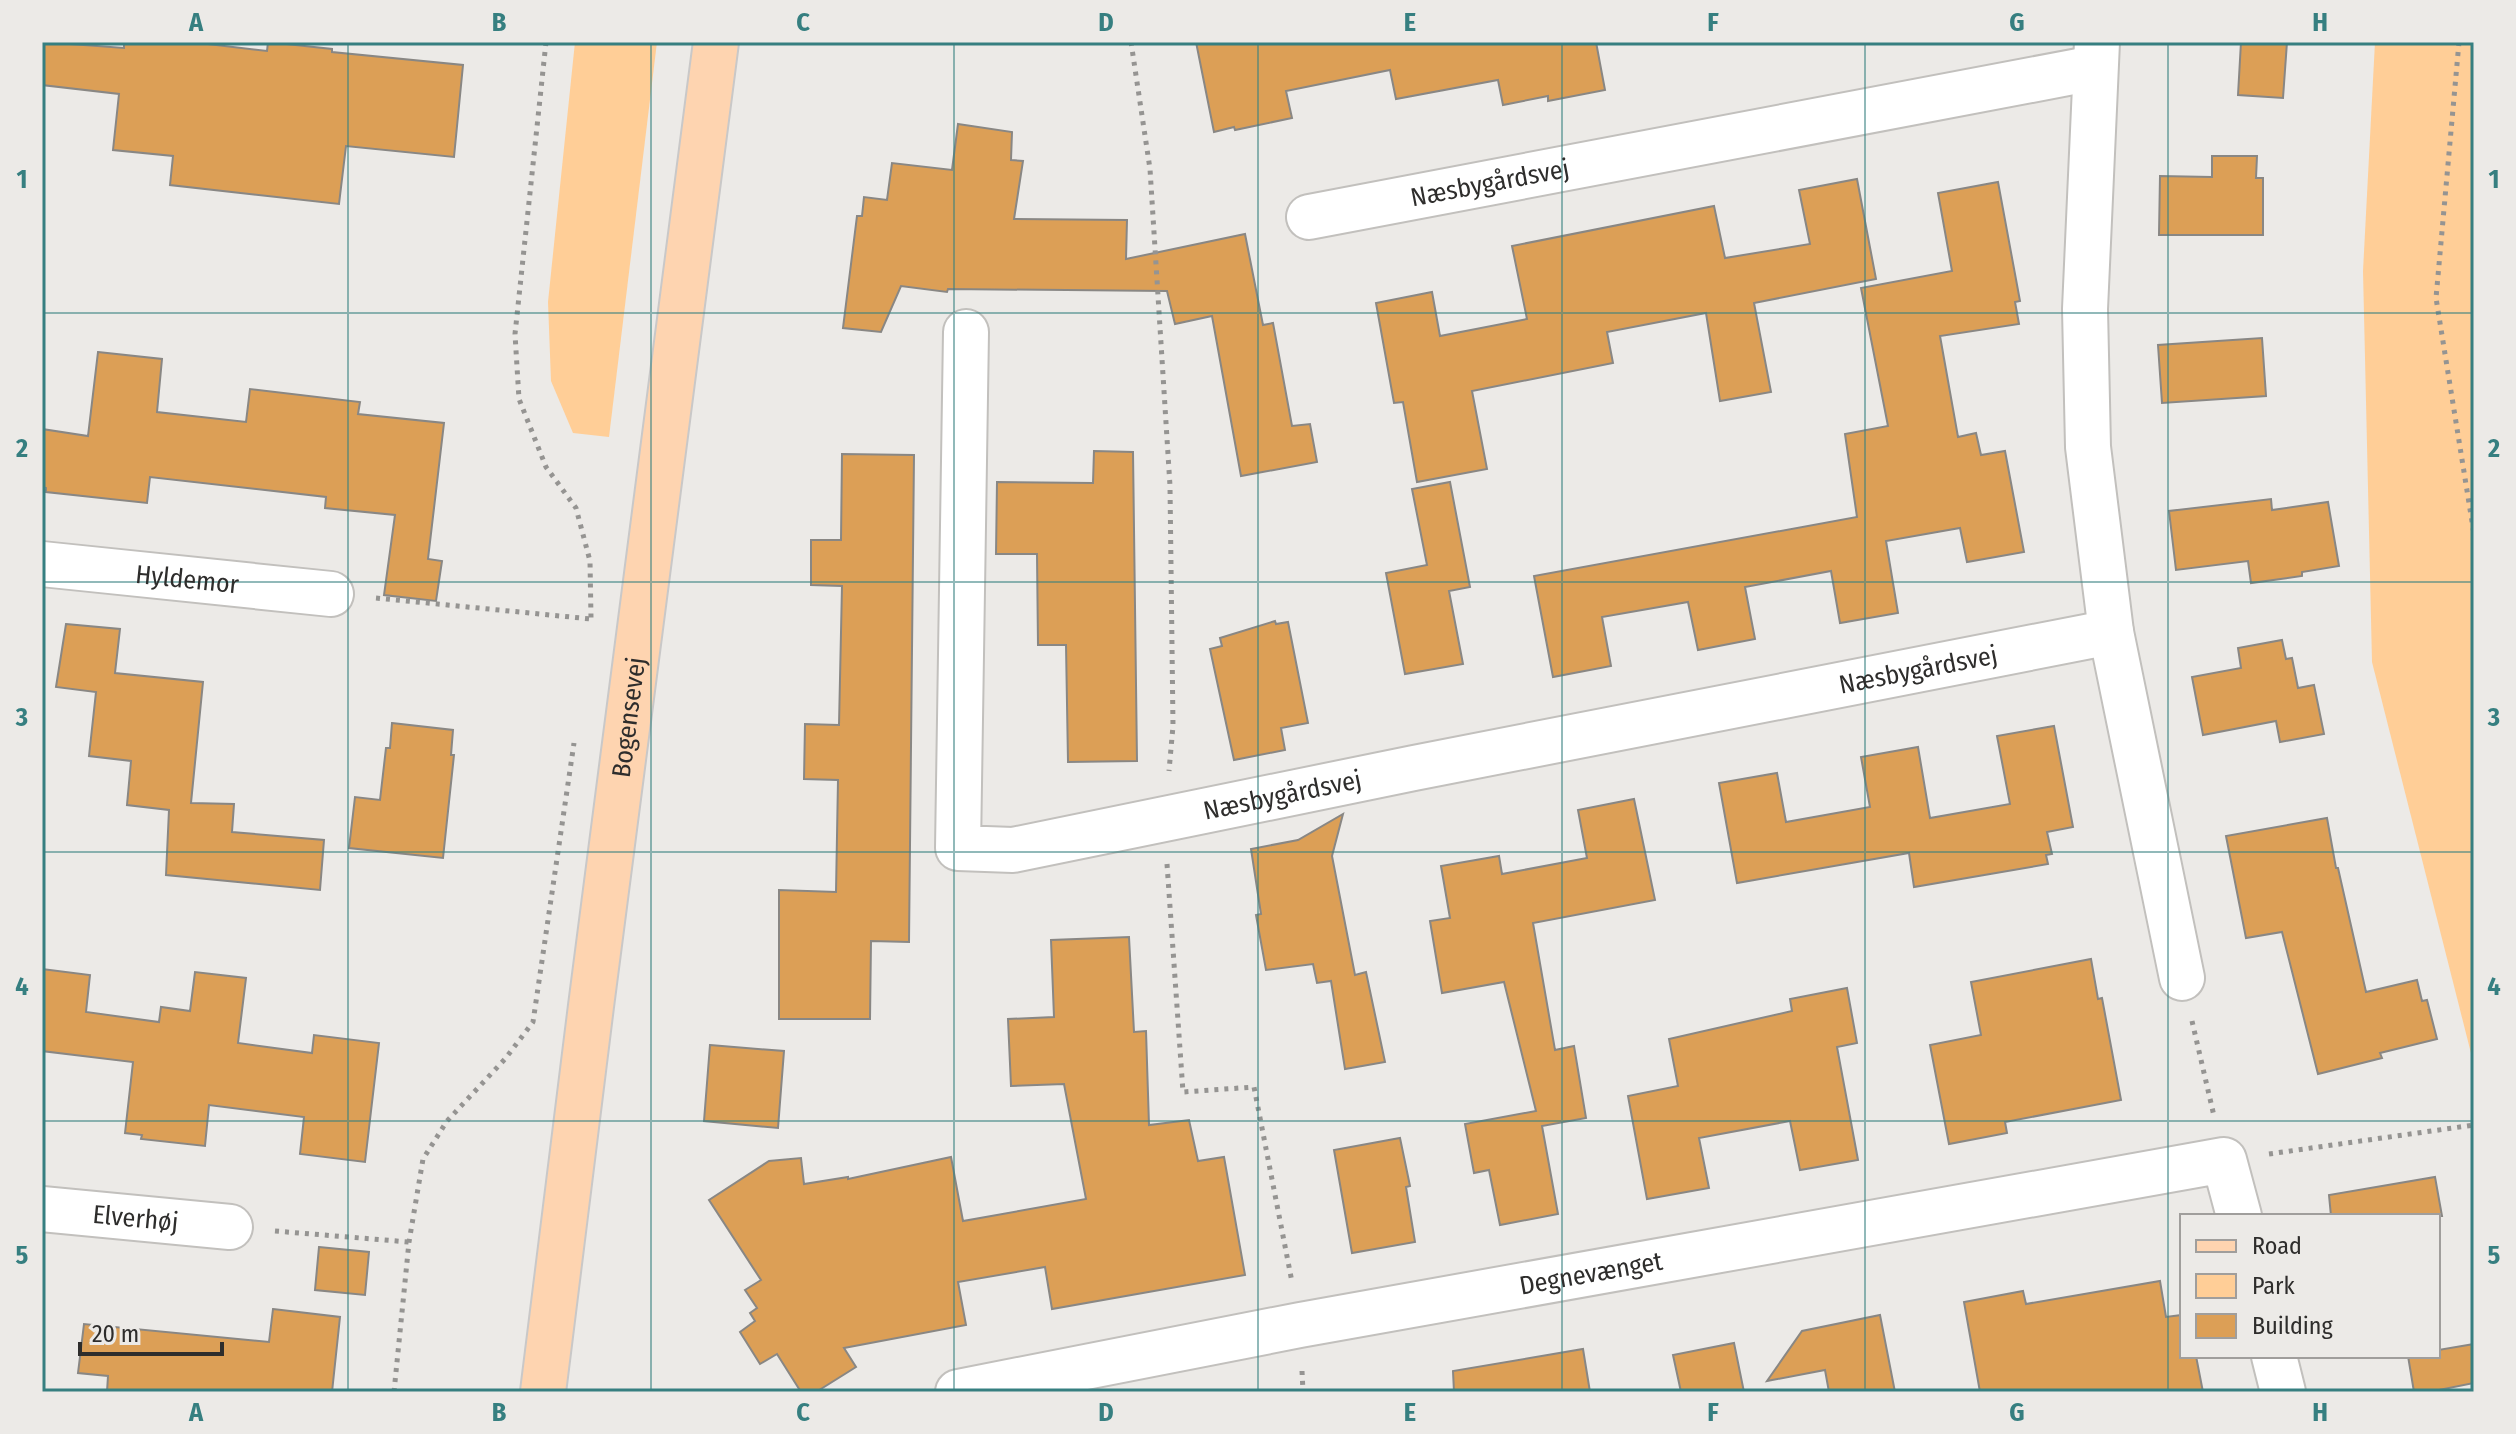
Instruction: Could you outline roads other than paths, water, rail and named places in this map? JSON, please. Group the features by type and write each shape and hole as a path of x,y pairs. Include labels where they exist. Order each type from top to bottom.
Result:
{"main road":[{"name":"Bogensevej","path":"543,1392 716,42"}],"street":[{"name":"Næsbygårdsvej","path":"1309,217 2095,55 2085,309 2088,447 2111,632 2182,978"},
{"name":"Næsbygårdsvej","path":"966,332 958,848 1013,850 2111,632"},
{"name":"Hyldemor","path":"42,564 331,594"},
{"name":"Degnevænget","path":"958,1392 1300,1325 2224,1160 2238,1214"},
{"name":"Elverhøj","path":"42,1209 230,1227"},
{"path":"2274,1358 2283,1392"}]}
